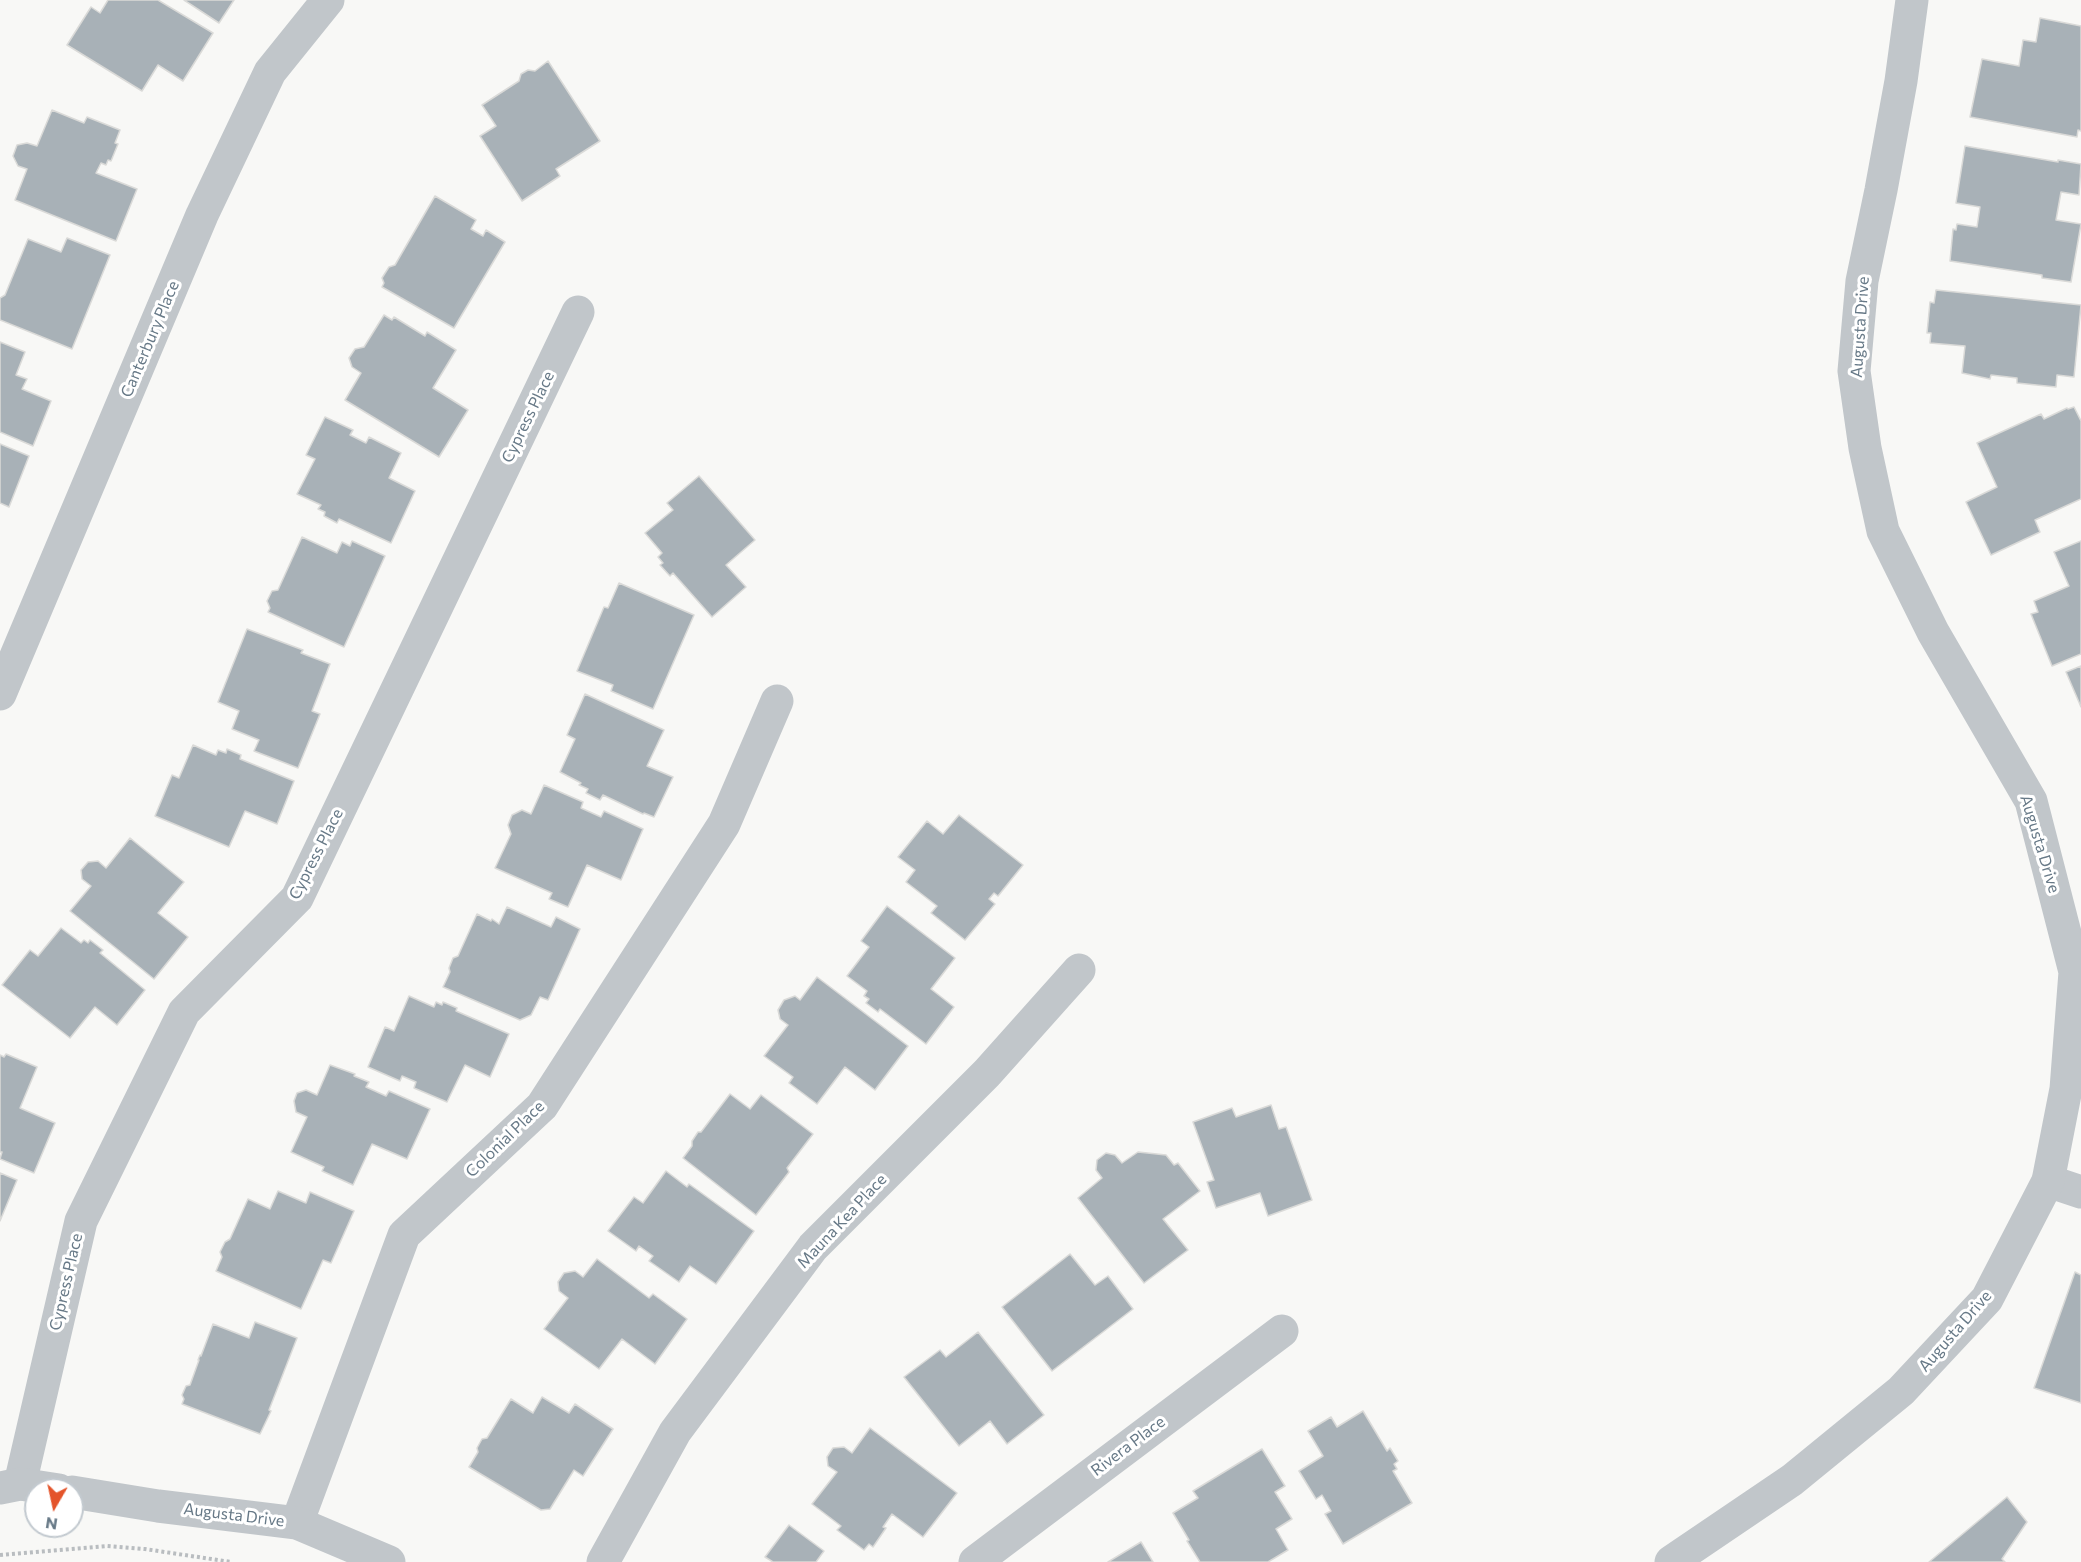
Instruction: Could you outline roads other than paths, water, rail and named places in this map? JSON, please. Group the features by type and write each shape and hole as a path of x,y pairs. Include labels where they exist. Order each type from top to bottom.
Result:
{"street":[{"name":"Canterbury Place","path":"0,694 207,205 270,72 328,0"},
{"name":"Augusta Drive","path":"1671,1562 1792,1480 1901,1391 1987,1299 2048,1182 2066,1089 2075,972 2031,801 1934,632 1883,531 1864,448 1854,372 1862,281 1901,81 1912,0"},
{"name":"Cypress Place","path":"10,1486 81,1221 184,1012 297,897 578,312"},
{"name":"Colonial Place","path":"297,1523 404,1234 542,1106 724,824 777,701"},
{"name":"Mauna Kea Place","path":"603,1562 675,1432 813,1247 987,1073 1079,969"},
{"path":"2048,1182 2081,1192"},
{"name":"Rivera Place","path":"975,1562 1282,1331"},
{"name":"Augusta Drive","path":"84,1494 158,1506 297,1523 389,1562"}]}
